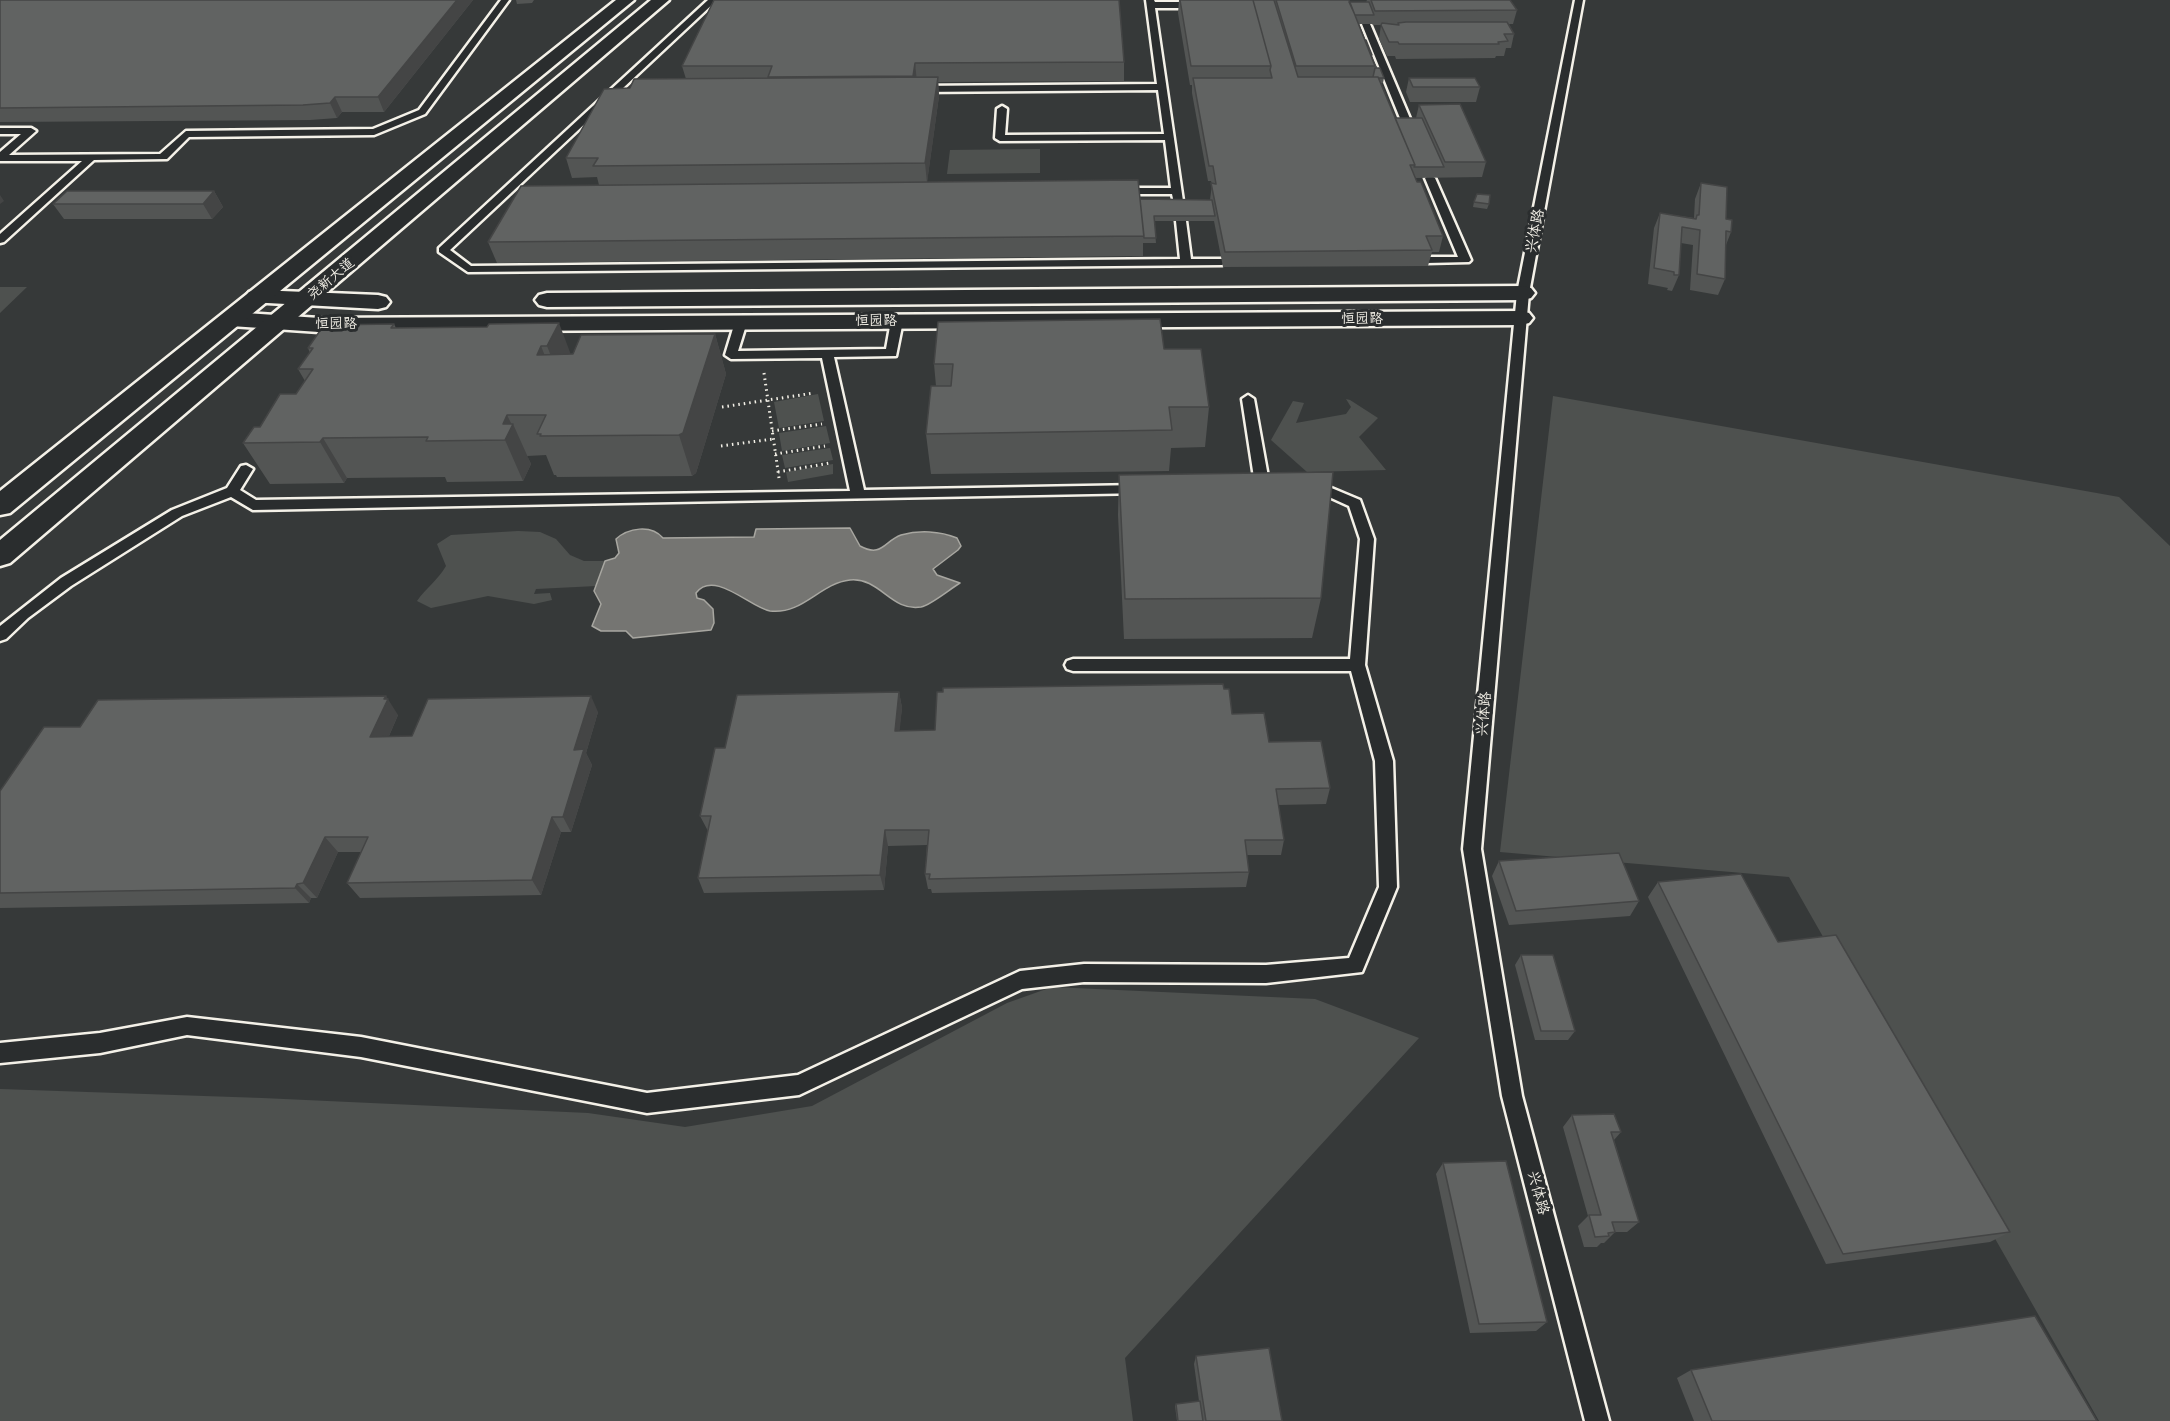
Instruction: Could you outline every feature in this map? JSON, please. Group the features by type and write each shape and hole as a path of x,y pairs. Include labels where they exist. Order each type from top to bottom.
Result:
{"street":[{"name":"尧新大道","path":"0,506 626,0"},
{"name":"尧新大道","path":"0,556 661,0"},
{"name":"恒园路","path":"231,319 331,325 741,322 891,313 1523,293"},
{"name":"恒园路","path":"257,297 400,302"},
{"name":"恒园路","path":"520,300 891,313 1521,318"}],"lane":[{"path":"0,158 163,157 186,134 374,132 422,112 505,0"},
{"path":"713,0 620,92 508,195 443,250 468,269 1222,262"},
{"name":"兴体路","path":"1579,0 1523,293 1472,849 1512,1096 1597,1421"},
{"path":"1179,205 1150,3 1208,5"},
{"path":"1366,24 1409,128"},
{"path":"916,90 1162,87"},
{"path":"1002,110 1000,138 1169,136"},
{"path":"0,131 31,131 0,158"},
{"path":"0,240 92,157"},
{"path":"1426,260 1465,260 1430,178"},
{"path":"1105,191 1176,190"},
{"path":"1181,221 1186,262"},
{"path":"741,322 731,355 892,353 891,313"},
{"path":"827,353 858,495"},
{"path":"1239,489 1268,488 1248,399"},
{"path":"0,635 22,614 66,582 177,513 232,491 246,470"},
{"path":"232,491 253,505 1155,490"},
{"path":"0,1053 100,1043 187,1026 361,1047 648,1103 799,1085 1020,980 1084,973 1266,974 1355,966 1388,886 1384,761 1358,665 1367,539 1356,503 1329,492 1296,490"},
{"path":"1073,665 1358,665"}],"path":[{"path":"761,354 782,496"},
{"path":"722,407 820,392"},
{"path":"772,431 826,424"},
{"path":"721,446 773,439"},
{"path":"775,454 830,445"},
{"path":"778,472 832,462"}],"shaded area":[{"path":"1040,149 1040,173 947,174 950,150"},
{"path":"0,287 27,287 0,313"},
{"path":"818,394 824,421 779,428 774,402"},
{"path":"1553,396 2119,497 2170,546 2170,1421 2099,1421 1789,877 1500,852"},
{"path":"1346,399 1378,418 1359,437 1386,470 1307,472 1271,440 1293,401 1304,403 1296,423 1346,414 1351,407"},
{"path":"826,426 830,443 782,451 779,433"},
{"path":"830,448 833,460 785,468 782,455"},
{"path":"833,464 833,474 788,482 786,472"},
{"path":"850,528 860,546 873,550 901,535 915,532 937,533 957,538 961,546 958,550 933,569 937,575 960,583 925,606 911,607 893,600 870,584 850,580 839,582 802,604 782,611 770,611 722,587 712,585 696,593 697,598 704,600 713,609 714,623 711,630 633,638 626,631 601,631 592,626 601,604 594,591 605,561 615,558 619,553 616,539 627,532 646,529 663,538 754,537 756,529"},
{"path":"540,532 556,539 570,555 584,561 605,561 596,586 536,589 534,594 550,593 552,600 534,604 488,596 431,608 417,601 446,566 437,544 451,535"},
{"path":"1052,987 1315,999 1419,1038 1125,1358 1133,1421 0,1421 0,1089 588,1113 685,1127 812,1106 1007,1003"}],"building":[{"path":"0,0 457,0 378,97 335,97 330,103 303,105 0,108"},
{"path":"714,0 1119,0 1124,62 915,63 913,76 768,77 772,66 682,66"},
{"path":"1180,0 1253,0 1271,66 1191,66"},
{"path":"1253,0 1274,0 1298,77 1378,77 1415,165 1410,165 1417,182 1421,182 1443,236 1426,236 1432,250 1225,252 1211,183 1216,184 1213,166 1209,166 1193,78 1272,78 1271,66"},
{"path":"1276,0 1349,0 1375,66 1296,66"},
{"path":"1371,0 1510,0 1517,10 1375,11"},
{"path":"1349,2 1369,2 1374,15 1355,15"},
{"path":"1507,22 1514,34 1504,34 1508,41 1498,42 1499,44 1399,44 1389,42 1382,23 1399,25 1398,23"},
{"path":"1375,68 1380,68 1384,78 1373,77"},
{"path":"938,77 925,163 593,166 598,158 566,158 604,89 630,88 634,79"},
{"path":"1409,78 1475,78 1480,87 1413,87"},
{"path":"1460,104 1486,162 1445,162 1419,105"},
{"path":"1395,118 1422,118 1444,167 1414,167"},
{"path":"1138,180 1144,236 488,242 521,186"},
{"path":"1701,183 1727,187 1726,219 1732,220 1731,232 1726,231 1725,279 1697,274 1700,230 1682,227 1679,275 1654,268 1660,213 1696,219 1699,215"},
{"path":"67,191 214,191 203,204 53,204"},
{"path":"1477,194 1490,195 1489,204 1474,202"},
{"path":"1140,199 1212,200 1215,216 1154,216 1156,238 1144,238"},
{"path":"1160,319 1164,349 1201,349 1209,407 1169,407 1172,430 926,434 931,386 951,386 953,364 934,364 938,322"},
{"path":"559,323 547,346 541,346 537,355 573,354 581,335 715,334 683,433 679,435 540,436 541,434 537,434 546,415 507,415 503,424 513,424 505,440 426,441 428,437 323,438 320,442 243,443 254,427 260,427 280,394 296,394 313,369 298,369 313,348 308,348 324,325 394,324 391,328 487,327 489,324"},
{"path":"1333,472 1321,598 1125,599 1119,475"},
{"path":"1223,684 1224,689 1229,689 1232,714 1264,713 1269,742 1321,741 1330,788 1276,789 1284,840 1245,840 1249,872 929,879 930,874 925,874 929,830 885,830 880,875 698,878 711,816 700,816 715,748 725,748 737,695 899,692 895,731 935,730 937,692 943,692 943,688"},
{"path":"386,696 384,699 388,699 370,737 412,736 428,699 591,696 574,750 584,749 563,817 552,817 532,880 347,883 368,837 325,837 303,883 297,884 295,888 0,893 0,791 44,727 80,727 98,700"},
{"path":"1619,853 1639,901 1516,911 1499,861"},
{"path":"1741,874 1778,942 1836,935 2010,1232 1843,1254 1658,882"},
{"path":"1521,955 1553,955 1575,1031 1541,1031"},
{"path":"1614,1114 1621,1132 1611,1132 1639,1222 1612,1222 1615,1232 1608,1233 1609,1236 1595,1237 1589,1215 1601,1215 1572,1115"},
{"path":"1506,1161 1547,1322 1479,1324 1443,1163"},
{"path":"2035,1316 2097,1421 1712,1421 1691,1370"},
{"path":"1269,1348 1282,1421 1206,1421 1196,1356"},
{"path":"1200,1401 1203,1421 1178,1421 1176,1404"}]}
